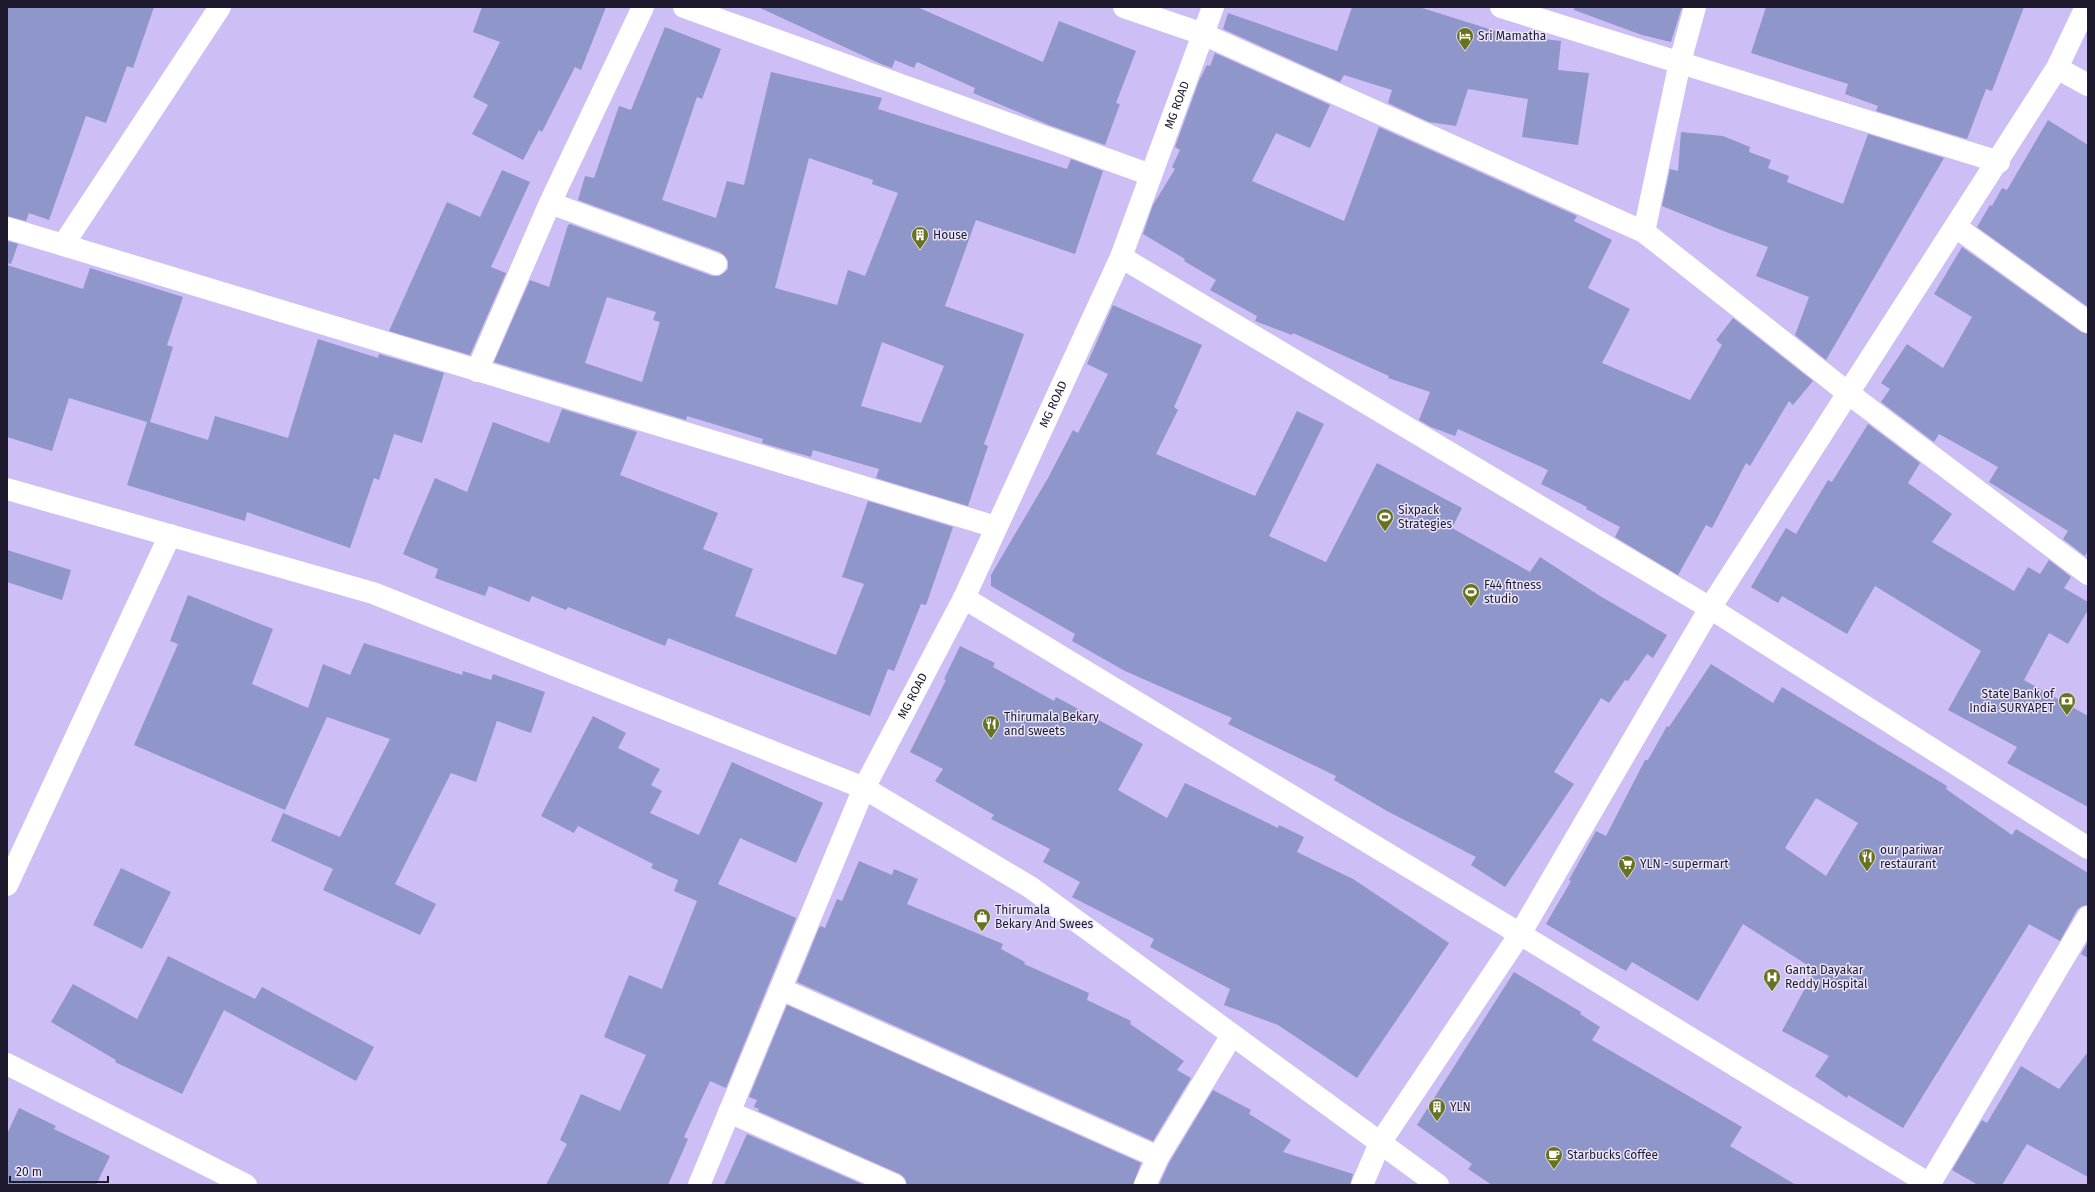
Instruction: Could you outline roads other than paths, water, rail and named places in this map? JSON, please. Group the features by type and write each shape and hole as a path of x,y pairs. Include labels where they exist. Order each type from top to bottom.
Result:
{"street":[{"path":"64,245 220,7"},
{"path":"477,371 550,204 643,7"},
{"path":"684,7 1151,175"},
{"path":"1124,7 1204,34 1644,232 1848,394 2088,574"},
{"name":"MG ROAD","path":"699,1185 864,788 964,598 1121,257 1213,7"},
{"path":"1501,7 1998,162"},
{"path":"1644,232 1680,62 1695,7"},
{"path":"1362,1185 1380,1143 1520,934 1710,608 2057,68 2086,7"},
{"path":"2057,68 2088,85"},
{"path":"550,204 716,264"},
{"path":"1956,227 2088,322"},
{"path":"7,228 996,527"},
{"path":"1121,257 1710,608 2088,848"},
{"path":"7,488 373,593 864,788 1030,887 1438,1185"},
{"path":"7,885 170,535"},
{"path":"964,598 1520,934 1929,1185 2088,917"},
{"path":"780,989 1158,1157"},
{"path":"1145,1185 1158,1157 1232,1035"},
{"path":"7,1064 246,1185"},
{"path":"729,1112 895,1185"}],"place":[{"name":"Sri Mamatha","path":"1465,51"},
{"name":"House","path":"920,250"},
{"name":"Sixpack Strategies","path":"1385,532"},
{"name":"F44 fitness studio","path":"1471,607"},
{"name":"State Bank of India SURYAPET","path":"2067,716"},
{"name":"Thirumala Bekary and sweets","path":"991,739"},
{"name":"our pariwar restaurant","path":"1867,872"},
{"name":"YLN - supermart","path":"1627,879"},
{"name":"Thirumala Bekary And Swees","path":"982,932"},
{"name":"Ganta Dayakar Reddy Hospital","path":"1772,992"},
{"name":"YLN","path":"1437,1122"},
{"name":"Starbucks Coffee","path":"1554,1170"}]}
